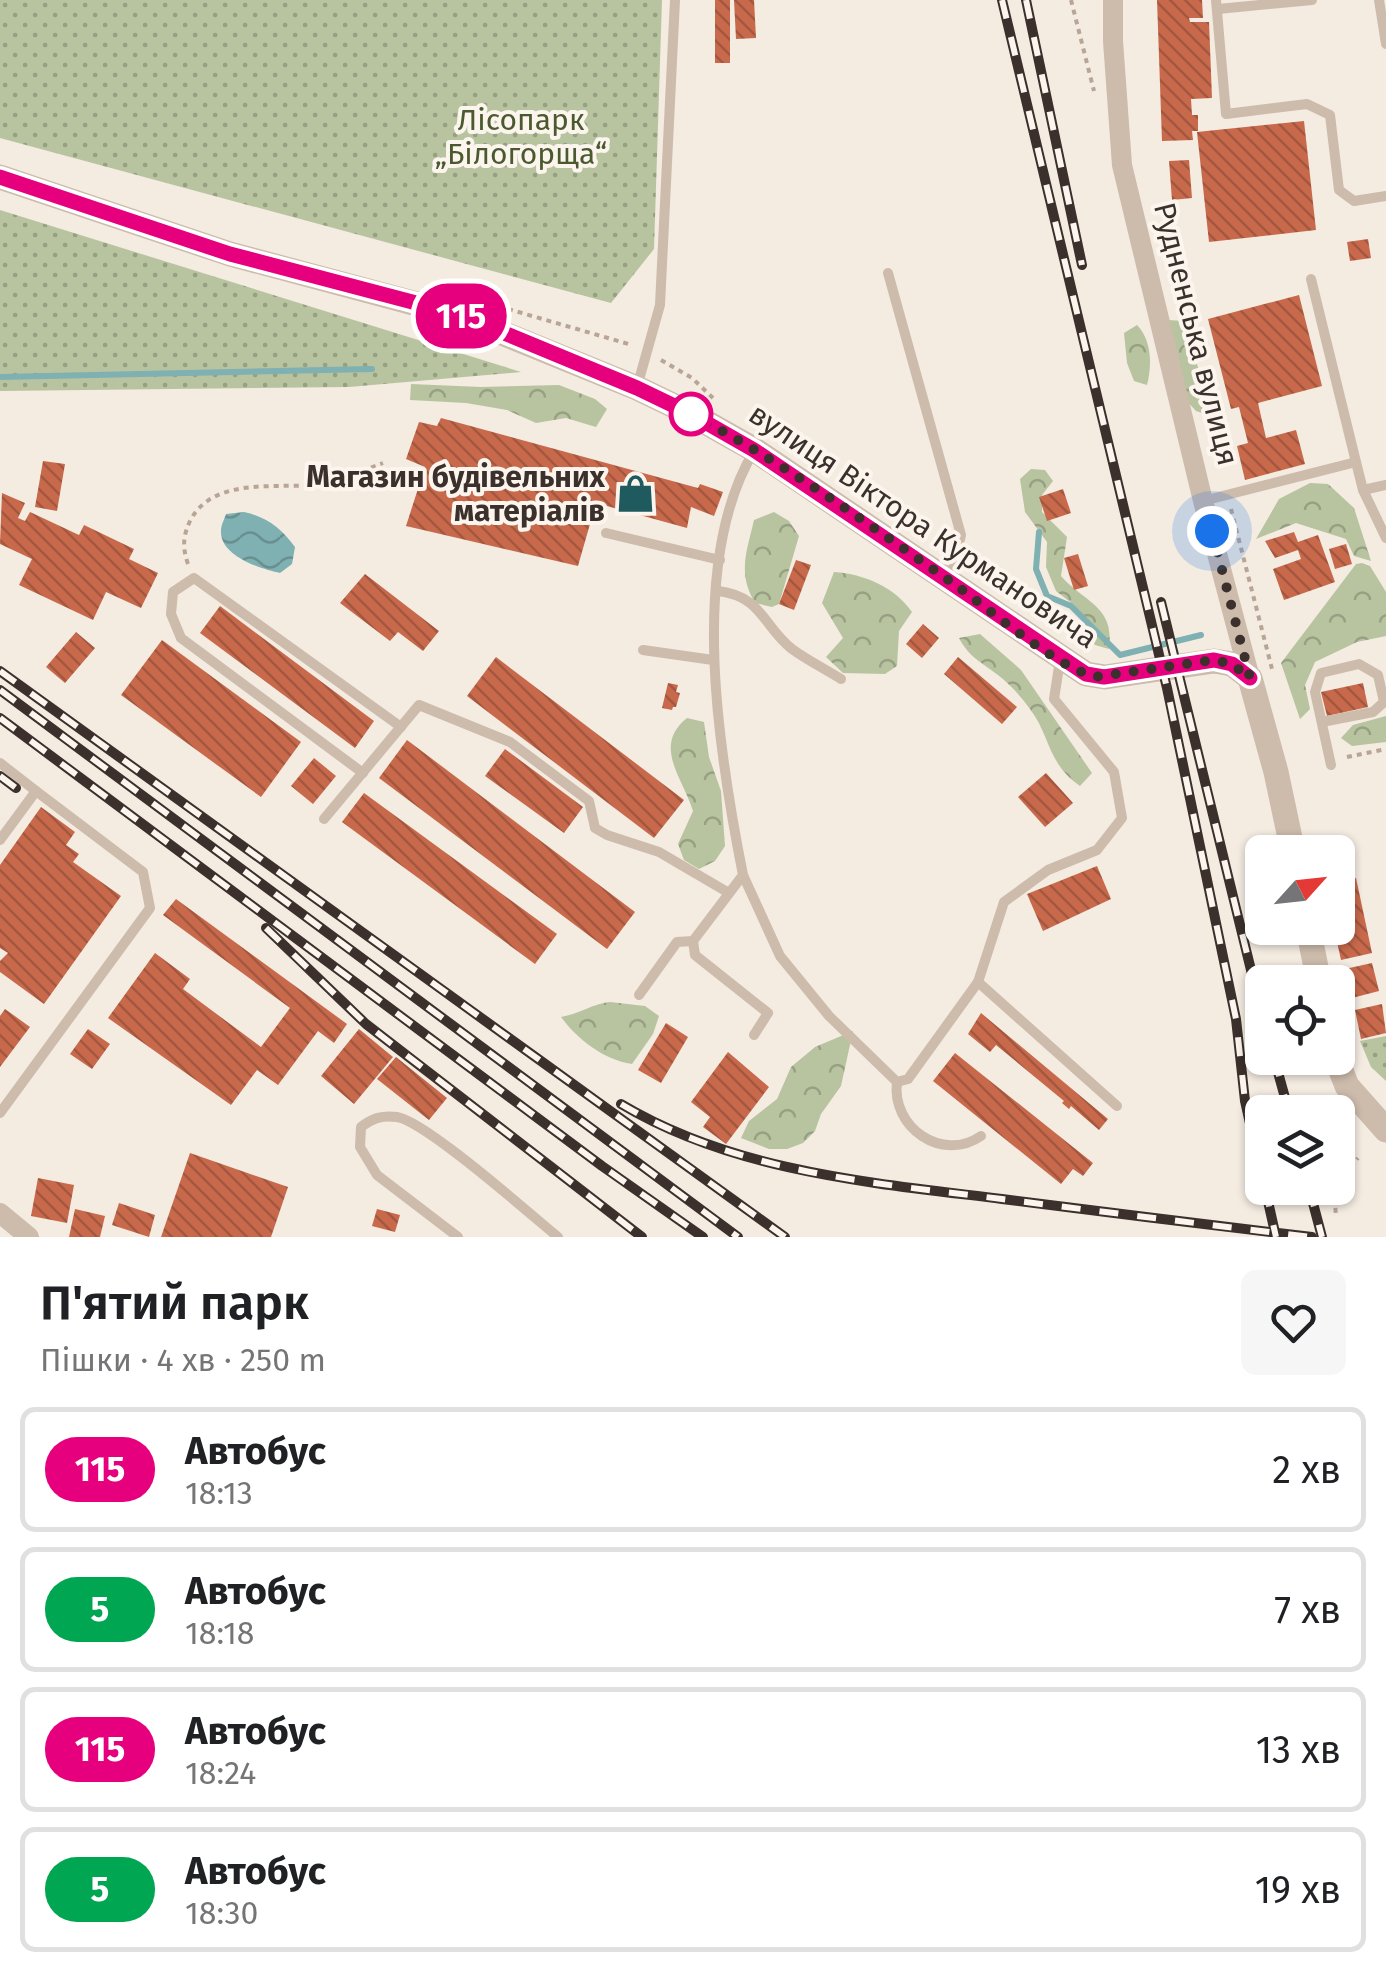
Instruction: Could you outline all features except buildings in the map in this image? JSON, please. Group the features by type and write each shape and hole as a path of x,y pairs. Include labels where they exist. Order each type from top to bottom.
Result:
{"street":[{"name":"Рудненська вулиця","path":"1114,0 1122,165 1289,835"},
{"name":"вулиця Віктора Курмановича","path":"0,177 230,254 458,314 637,388 754,450 1060,659 1095,677 1214,660 1232,664 1250,678"},
{"path":"1343,1075 1347,1086 1386,1130"},
{"path":"0,1213 29,1237"}],"lane":[{"path":"637,388 660,305 675,0"},
{"path":"1312,0 1217,5 1226,114 1307,104 1330,116 1339,190 1354,201 1386,196"},
{"path":"1379,0 1386,44"},
{"path":"888,273 960,535 950,582"},
{"path":"1311,279 1363,490 1386,538"},
{"path":"754,450 732,495 720,560 713,660 723,777 743,875 780,956 830,1016 897,1082"},
{"path":"1203,501 1356,462"},
{"path":"1363,490 1386,486"},
{"path":"606,532 720,560"},
{"path":"363,773 181,638 171,614 173,592 194,578 401,727"},
{"path":"718,590 733,592 758,607 790,647 841,679"},
{"path":"643,650 713,660"},
{"path":"897,1082 908,1078 978,982 1004,902 1048,870 1097,850 1122,818 1114,772 1054,699 1060,659"},
{"path":"1322,722 1373,712 1384,702 1378,676 1359,664 1321,673 1315,692 1330,765"},
{"path":"324,820 419,705 510,742 589,801 595,828 607,836 660,852 729,893"},
{"path":"0,763 143,872 150,908 0,1113"},
{"path":"0,840 36,791"},
{"path":"743,875 693,941 695,956 768,1013 754,1035"},
{"path":"639,995 677,942 693,941"},
{"path":"978,982 1117,1106"},
{"path":"897,1082 895,1101 908,1126 936,1143 971,1144 982,1136"},
{"path":"458,1237 377,1174 360,1147 361,1127 375,1117 400,1117 434,1137 558,1237"}],"path":[{"path":"586,331 632,345"},
{"path":"194,578 184,554 184,533 196,512 217,494 326,484 383,464"},
{"path":"1355,1162 1358,1158"},
{"path":"1336,1205 1336,1217"}],"green space":[{"name":"Лісопарк „Білогорща“","path":"0,0 662,0 654,249 611,303 0,138"},
{"path":"0,210 521,372 349,387 0,391"},
{"path":"1168,320 1184,321 1213,417 1196,411 1184,398"},
{"path":"1137,325 1150,354 1147,385 1134,381 1127,363 1124,333"},
{"path":"411,384 559,385 595,399 607,409 596,427 566,418 536,423 507,410 410,400"},
{"path":"1031,469 1045,470 1053,481 1042,495 1042,512 1067,537 1061,576 1103,614 1110,635 1109,649 1095,645 1074,605 1056,591 1046,567 1047,542 1025,512 1020,479"},
{"path":"1310,483 1328,484 1354,508 1371,561 1354,556 1346,539 1296,523 1256,539 1279,499"},
{"path":"774,512 789,521 799,536 779,604 772,607 755,603 746,582 745,562 754,520"},
{"path":"1356,564 1370,566 1386,592 1386,636 1357,642 1315,662 1305,685 1310,709 1300,719 1281,663"},
{"path":"834,572 878,583 897,595 912,612 899,631 897,666 885,674 843,673 826,657 843,638 822,603"},
{"path":"980,634 1021,670 1092,773 1080,786 1055,759 1037,719 1023,700 971,655 959,638"},
{"path":"1386,716 1386,742 1352,746 1341,738 1353,725"},
{"path":"687,718 704,722 709,757 721,791 725,846 715,861 699,869 684,860 678,844 693,811 671,751 677,729"},
{"path":"610,1002 645,1006 659,1016 653,1034 632,1064 592,1047 561,1017"},
{"path":"853,1031 841,1086 821,1114 815,1131 803,1143 787,1149 769,1149 741,1138 749,1121 777,1099 791,1067 815,1047"},
{"path":"1386,1036 1386,1081 1371,1067 1360,1041"}],"water":[{"path":"244,512 273,524 295,547 292,564 280,573 243,560 222,540 226,514"}],"waterway":[{"path":"0,377 372,369"},
{"path":"1039,532 1036,569 1047,596 1071,606 1120,655 1201,635"}],"railway":[{"path":"1002,0 1167,688 1236,1019 1245,1101"},
{"path":"1026,0 1082,265"},
{"path":"1161,602 1250,965"},
{"path":"0,671 785,1237"},
{"path":"0,690 738,1237"},
{"path":"0,718 703,1237"},
{"path":"0,776 16,788"},
{"path":"266,928 366,1024 642,1237"},
{"path":"1279,1075 1284,1095"},
{"path":"621,1104 710,1145 806,1171 904,1187 1312,1237"},
{"path":"1269,1205 1276,1237"},
{"path":"1314,1205 1322,1237"}],"bus line":[{"name":"115","path":"0,177 230,254 458,314 637,388 754,450 1076,670 1104,677 1214,660 1232,664 1250,678"}],"place":[{"name":"Магазин будівельних матеріалів","path":"635,494"}],"route":[{"path":"691,414 855,516 1076,670 1095,677 1214,660 1232,664 1250,678 1212,531"}]}
